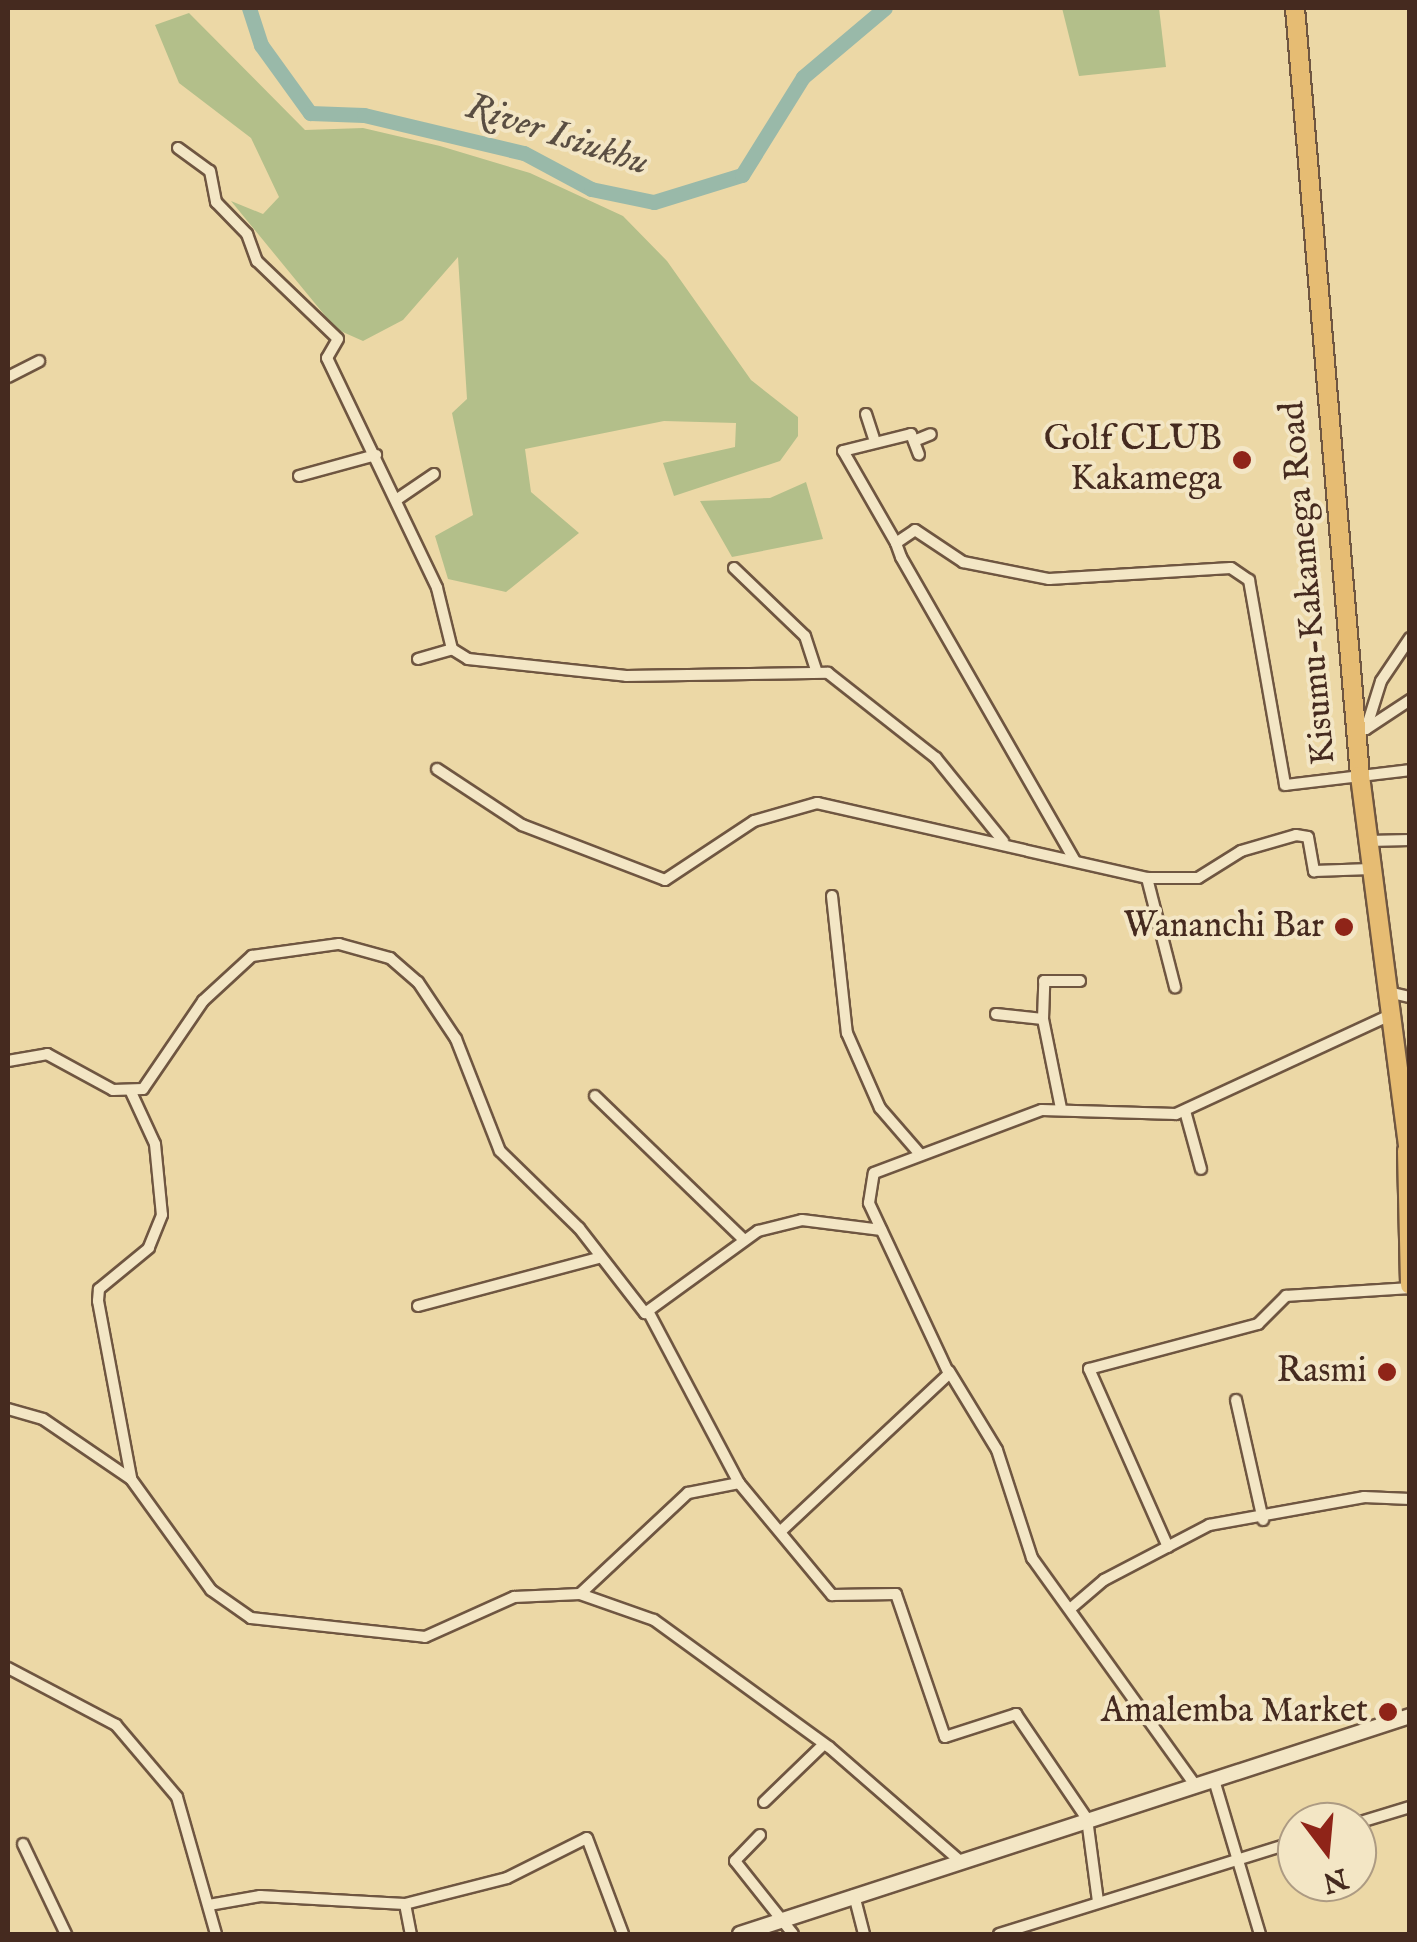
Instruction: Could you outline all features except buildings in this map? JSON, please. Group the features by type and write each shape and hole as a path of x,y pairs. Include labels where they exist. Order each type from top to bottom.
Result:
{"highway":[{"name":"Kisumu-Kakamega Road","path":"1295,8 1361,732 1360,776 1409,1154 1410,1286"}],"main road":[{"path":"740,1934 1410,1716"}],"street":[{"path":"178,148 210,170 216,202 247,234 258,261 338,338 327,358 437,588 452,649 468,659 626,676 818,672 899,724 1004,842"},
{"path":"8,377 39,361"},
{"path":"866,414 874,438"},
{"path":"918,455 911,434 874,438 844,452 896,543 978,704 1075,861"},
{"path":"914,441 931,434"},
{"path":"299,476 376,455"},
{"path":"396,500 434,474"},
{"path":"896,543 915,530 963,562 1048,579 1231,568 1249,580 1280,778 1296,790 1410,770"},
{"path":"734,568 805,636 818,672"},
{"path":"1361,732 1380,681 1410,638"},
{"path":"418,659 452,649"},
{"path":"1361,732 1410,700"},
{"path":"437,768 522,826 666,880 754,820 817,803 1004,842 1147,878 1198,878 1241,851 1296,835 1308,837 1314,871 1371,869"},
{"path":"1368,841 1410,840"},
{"path":"1147,878 1175,987"},
{"path":"832,896 847,1034 880,1108 919,1153"},
{"path":"8,1061 47,1054 86,1080 131,1092 154,1084 203,1001 260,950 320,943 378,953 406,969 440,1012 500,1151 599,1258 633,1306 649,1313 739,1484 834,1596 896,1594 942,1735 1013,1712 1088,1819 1098,1901"},
{"path":"1061,1108 1043,1019 1044,981 1080,981"},
{"path":"1387,992 1410,996"},
{"path":"996,1014 1043,1019"},
{"path":"1196,1786 1032,1558 997,1450 950,1371 881,1230 865,1186 919,1153 1061,1108 1185,1111 1390,1014"},
{"path":"131,1092 155,1144 162,1215 150,1248 99,1288 98,1302 132,1479"},
{"path":"595,1096 742,1238"},
{"path":"1185,1111 1202,1169"},
{"path":"649,1313 742,1238 802,1220 881,1230"},
{"path":"418,1306 599,1258"},
{"path":"1168,1547 1089,1369 1258,1324 1286,1296 1410,1286"},
{"path":"782,1531 950,1371"},
{"path":"1236,1400 1263,1520"},
{"path":"8,1410 43,1419 132,1479 212,1590 251,1618 425,1636 514,1597 580,1594 654,1620 824,1744 958,1860"},
{"path":"580,1594 688,1493 739,1484"},
{"path":"1070,1609 1168,1547 1218,1522 1263,1520 1364,1497 1410,1499"},
{"path":"8,1668 116,1725 187,1813 216,1934"},
{"path":"764,1802 824,1744"},
{"path":"1214,1780 1260,1934"},
{"path":"1377,1817 1410,1806"},
{"path":"760,1835 735,1860 788,1918 794,1934"},
{"path":"209,1905 260,1896 405,1904 507,1878 588,1838 623,1934"},
{"path":"23,1844 66,1934"},
{"path":"999,1934 1277,1848"},
{"path":"854,1895 864,1934"},
{"path":"405,1904 412,1934"}],"green space":[{"path":"1062,8 1159,8 1166,67 1079,76"},
{"path":"189,13 305,130 363,128 440,146 530,173 623,216 667,261 751,380 798,417 798,436 780,461 674,496 663,463 735,447 736,423 664,421 525,449 531,492 579,533 506,592 448,579 435,536 473,515 452,413 467,399 458,257 403,320 363,341 336,329 231,201 263,214 279,197 251,138 179,83 155,25"},
{"path":"806,482 823,539 732,557 700,501 770,498"}],"waterway":[{"name":"River Isiukhu","path":"249,8 261,45 310,113 364,115 524,153 591,189 654,202 742,175 803,77 885,8"}],"place":[{"name":"Golf CLUB Kakamega","path":"1242,460"},
{"name":"Wananchi Bar","path":"1344,927"},
{"name":"Rasmi","path":"1387,1372"},
{"name":"Amalemba Market","path":"1388,1712"}]}
